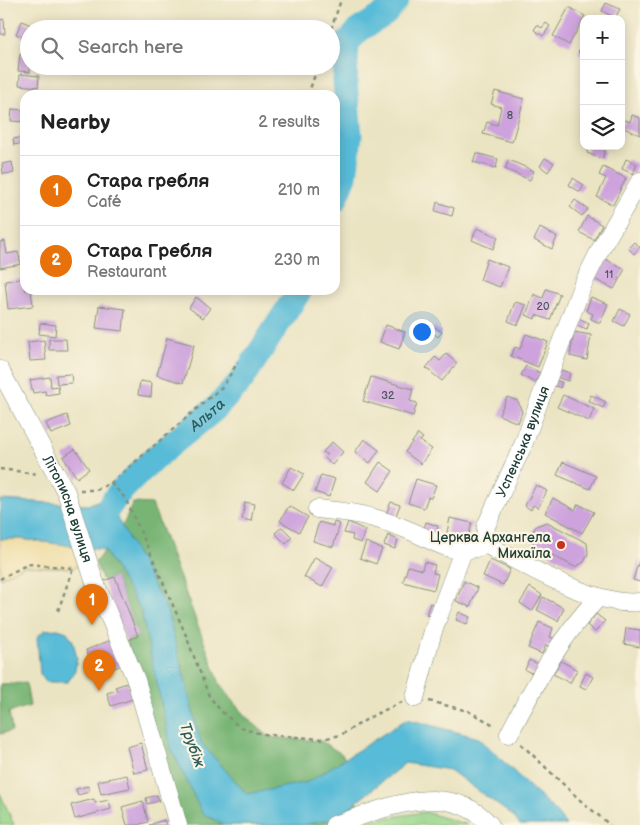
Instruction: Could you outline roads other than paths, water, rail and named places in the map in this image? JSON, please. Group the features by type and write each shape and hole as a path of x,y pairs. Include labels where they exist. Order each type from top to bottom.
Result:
{"street":[{"name":"Успенська вулиця","path":"485,544 486,526 520,453 582,286 600,250 640,181"},
{"name":"Літописна вулиця","path":"0,370 63,486 82,561 94,580 136,680 178,825"},
{"path":"316,509 368,516 404,528 436,544 463,551 476,549 485,544 562,583 599,597 625,602 640,602"},
{"path":"414,698 433,631 463,551"},
{"path":"510,734 559,645 599,597"},
{"path":"334,825 391,807 432,800 464,805 479,814 490,825"}],"water":[{"name":"Трубіж","path":"114,493 118,500 114,512 167,610 201,743 247,794 308,782 407,719 479,738 555,811 566,825 520,825 513,816 450,770 405,763 337,818 303,825 224,825 202,813 171,748 141,611 104,550 21,539 0,539 0,500 88,505"},
{"path":"58,629 67,632 73,641 77,659 75,670 68,682 46,682 40,674 37,637 45,630"}],"waterway":[{"name":"Альта","path":"340,188 345,176 350,135 345,82 347,43 359,30 385,14 397,0"},
{"name":"Альта","path":"97,524 118,494 150,462 216,408 241,381 297,295"}],"place":[{"name":"Церква Архангела Михаїла","path":"561,545"},
{"name":"Стара гребля","path":"92,625"},
{"name":"Стара Гребля","path":"99,691"}]}
